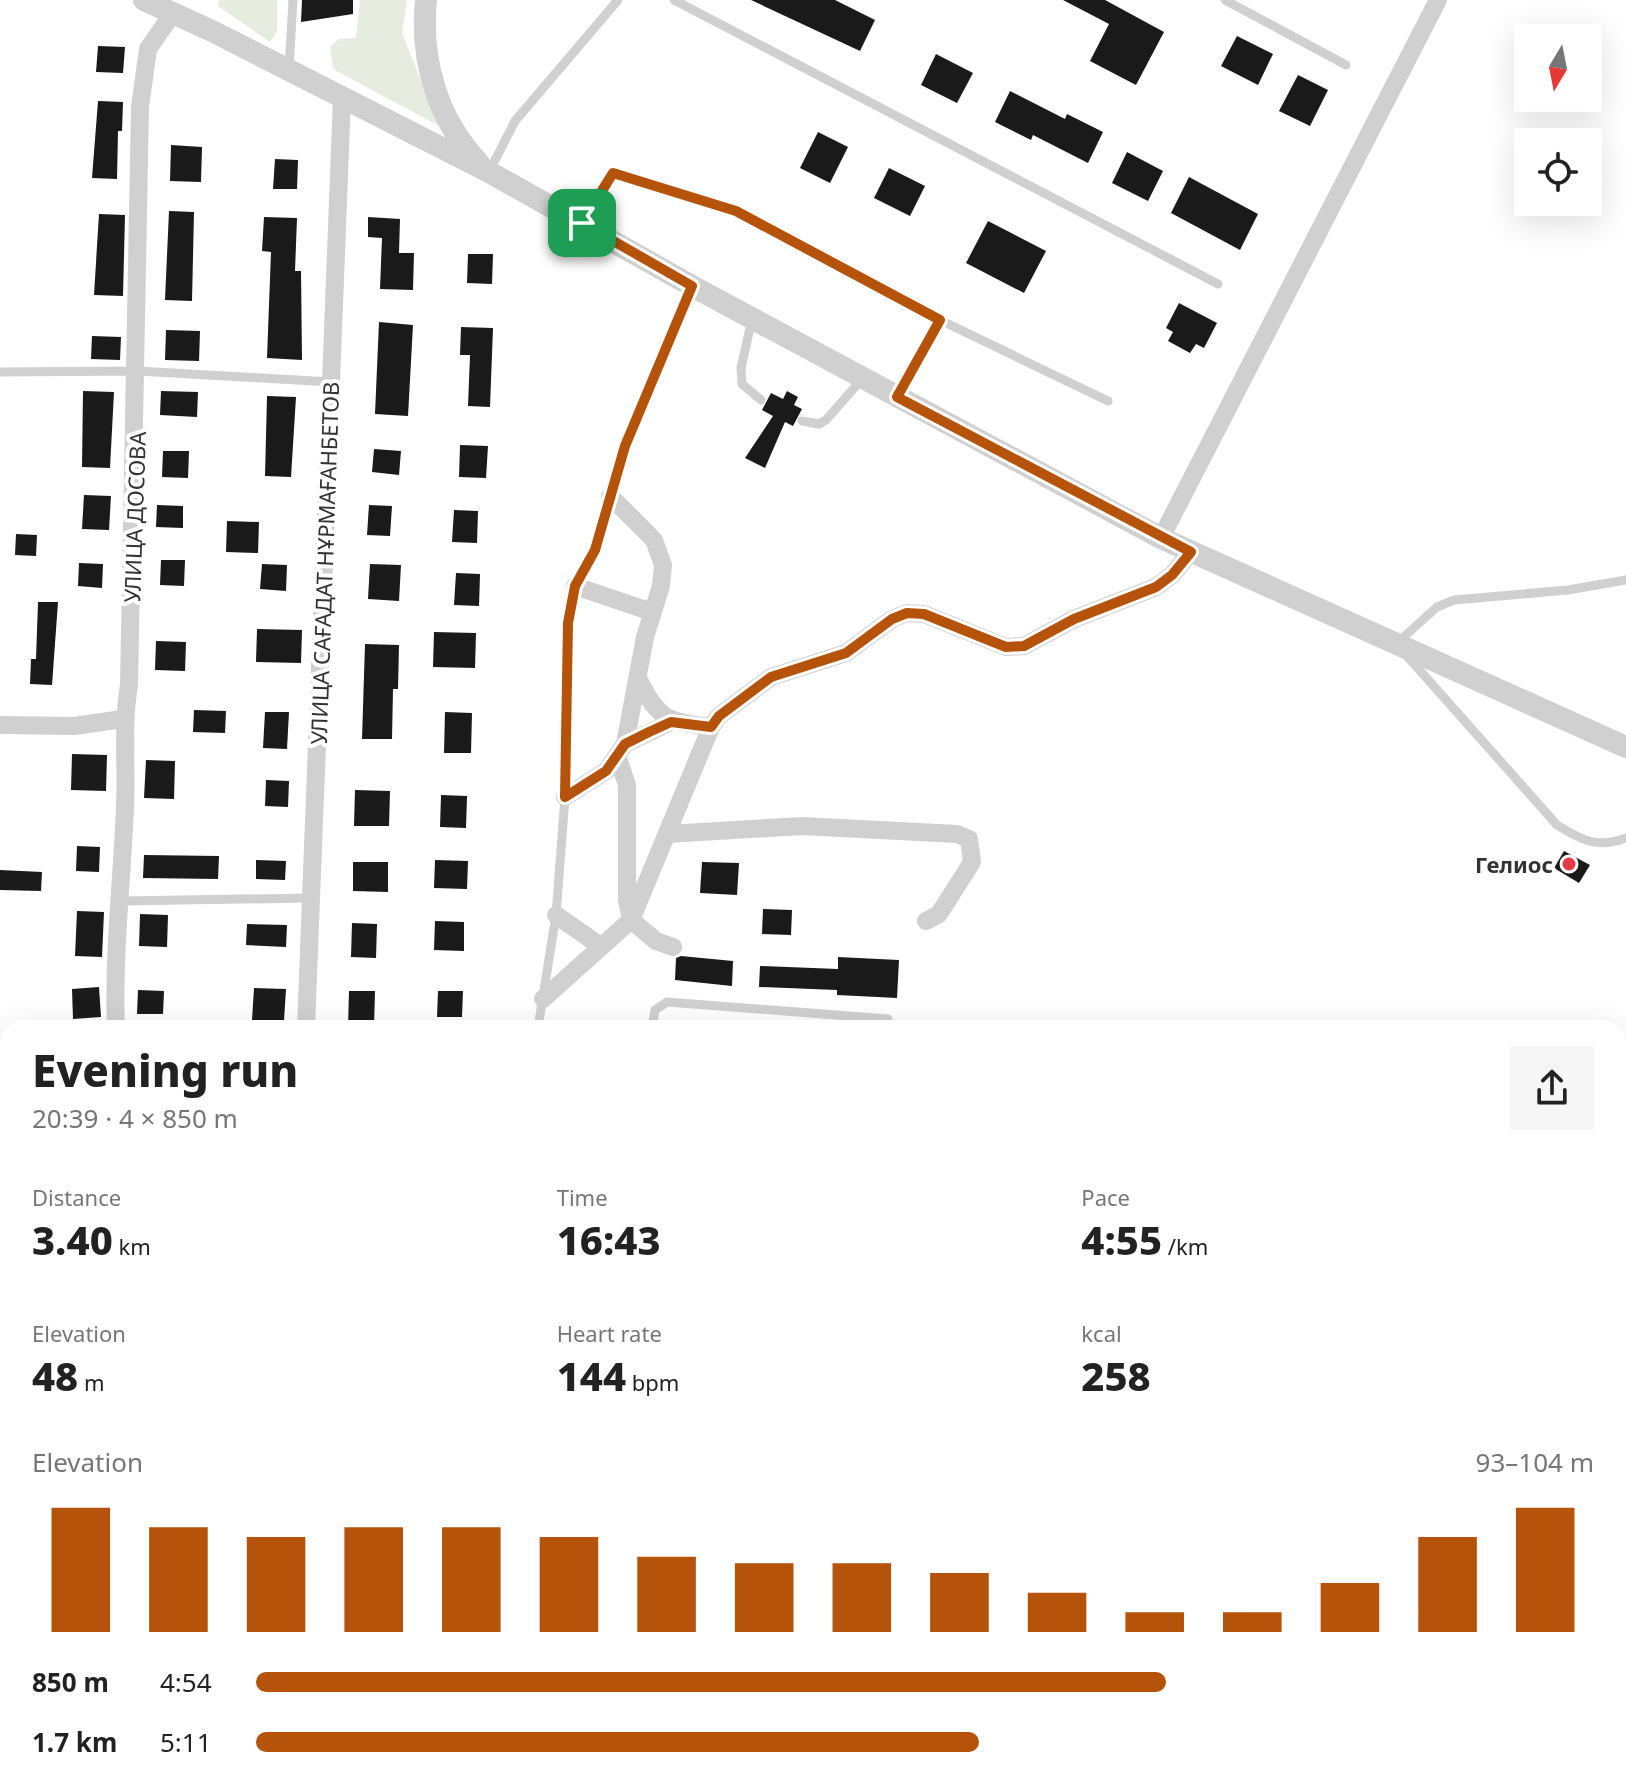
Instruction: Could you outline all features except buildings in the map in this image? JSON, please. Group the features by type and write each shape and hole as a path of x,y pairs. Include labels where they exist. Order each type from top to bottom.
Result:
{"street":[{"path":"144,0 289,69 489,172 752,319 1161,538 1626,747"},
{"path":"426,0 423,28 434,87 454,133 489,172"},
{"path":"1161,538 1438,0"},
{"name":"УЛИЦА ДОСОВА","path":"116,1020 127,766 123,719 129,685 138,371 140,107 148,49 173,13"},
{"name":"УЛИЦА САҒАДАТ НҰРМАҒАНБЕТОВ","path":"306,1020 342,98"},
{"path":"610,496 639,522 659,552 663,565 661,586 652,612 622,751 627,785 627,900 631,920 656,941 673,947"},
{"path":"543,999 599,945 631,920 711,727 719,716 771,677 846,653 892,619 907,613 924,614 1006,647 1024,646 1074,619 1156,587 1172,575 1191,552"},
{"path":"575,586 652,612"},
{"path":"639,680 654,708 671,722 711,727"},
{"path":"0,725 74,726 123,719"},
{"path":"565,797 585,786 622,751 671,722"},
{"path":"667,834 802,826 957,834 969,839 972,862 939,914 926,921"},
{"path":"556,915 599,945"}],"lane":[{"path":"289,69 293,0"},
{"path":"489,172 515,121 618,0"},
{"path":"674,0 1218,284"},
{"path":"1225,0 1346,65"},
{"path":"582,223 613,173 736,211 940,320 1108,401"},
{"path":"539,1020 556,915 565,797 568,623 575,586 595,550 625,446 692,286"},
{"path":"752,319 741,368 742,384 761,400"},
{"path":"897,397 940,320"},
{"path":"0,372 138,371 331,382"},
{"path":"802,421 819,424 826,420 862,378"},
{"path":"1626,580 1568,590 1454,600 1437,607 1396,644 1557,825 1585,842 1613,843 1626,838"},
{"path":"121,901 311,898"},
{"path":"653,1020 655,1010 667,1002 888,1019"}],"shaded area":[{"path":"219,0 277,0 277,31 270,42 218,6"},
{"path":"360,0 407,0 402,33 439,126 333,69 330,47 339,39 356,38"}],"place":[{"name":"Гелиос","path":"1569,864"}],"route":[{"path":"613,173 736,211 940,320 897,397 1191,552 1172,575 1156,587 1074,619 1024,646 1006,647 924,614 907,613 892,619 846,653 826,662 771,677 719,716 711,727 671,722 625,744 606,771 565,797 568,623 575,586 595,550 625,446 692,286 582,223 613,173"}]}
